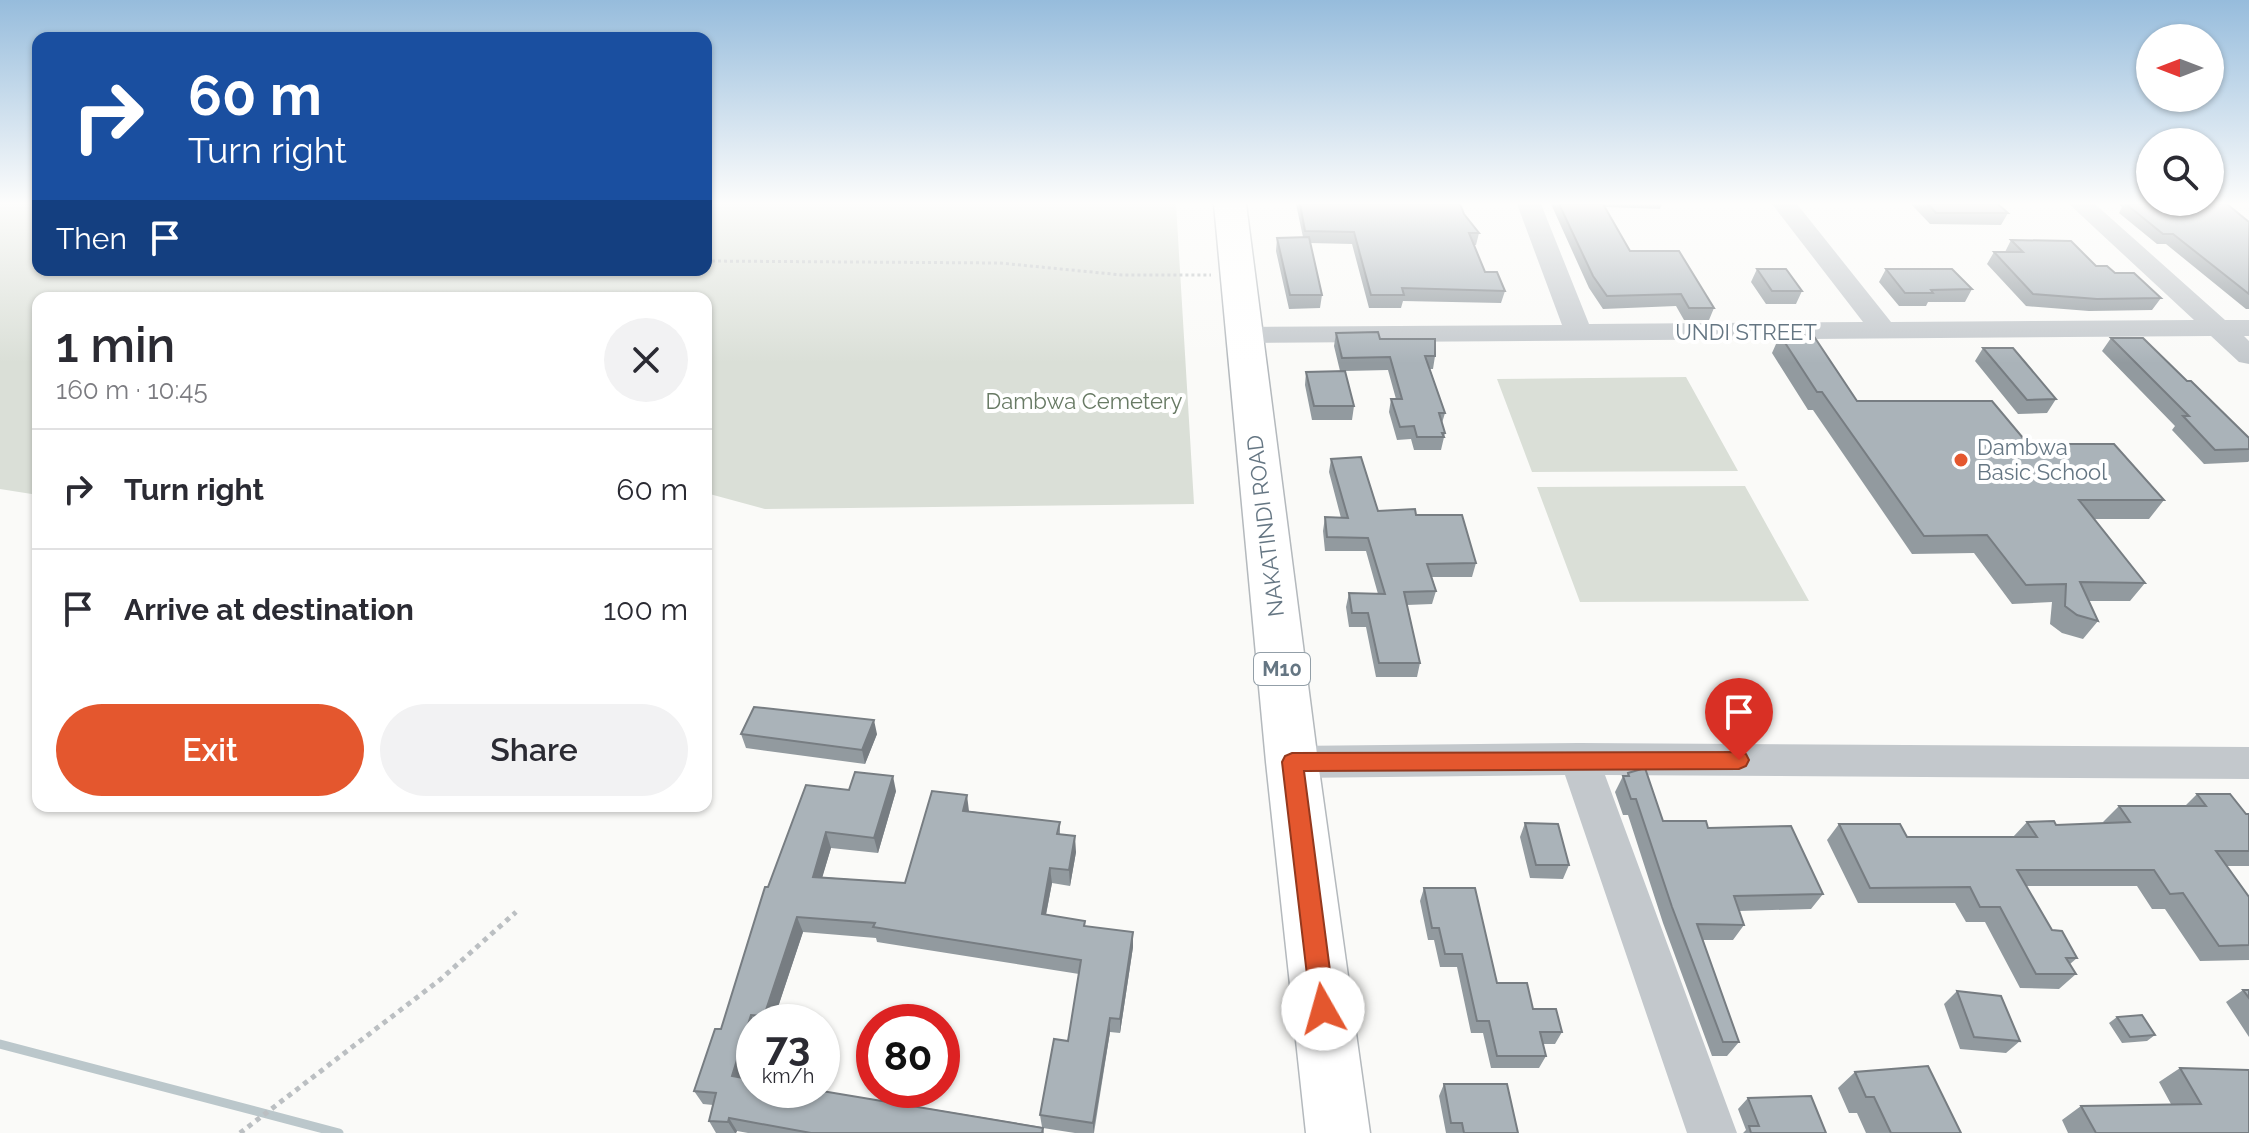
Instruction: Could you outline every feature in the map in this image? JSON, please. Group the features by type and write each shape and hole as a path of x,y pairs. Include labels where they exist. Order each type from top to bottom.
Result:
{"highway":[{"name":"NAKATINDI ROAD","path":"1234,257 1338,1133"}],"street":[{"path":"1549,257 1579,333"},
{"path":"1826,257 1884,331"},
{"path":"2140,257 2249,356"},
{"name":"UNDI STREET","path":"1243,335 2249,328"},
{"path":"1292,762 1579,759 2249,763"},
{"path":"1579,759 1712,1133"}],"path":[{"path":"712,261 888,260 1000,263 1122,275 1236,275"},
{"path":"240,1133 441,979 516,912"}],"green space":[{"name":"Dambwa Cemetery","path":"0,257 32,257 32,276 712,276 712,257 1179,257 1194,504 765,509 712,495 712,292 32,292 32,494 0,489"},
{"path":"1686,377 1738,471 1532,472 1497,379"},
{"path":"1745,486 1809,601 1580,602 1537,487"}],"building":[{"path":"1281,257 1313,257 1322,295 1290,295"},
{"path":"1361,257 1479,257 1485,272 1497,272 1505,291 1402,288 1404,295 1371,295"},
{"path":"1584,257 1683,257 1714,308 1689,308 1681,294 1607,296"},
{"path":"1999,257 2087,257 2096,266 2107,266 2115,273 2134,273 2161,298 2097,299 2033,294"},
{"path":"2202,257 2249,257 2249,294"},
{"path":"1757,269 1786,269 1802,291 1772,291"},
{"path":"1886,269 1952,269 1972,289 1905,293"},
{"path":"1378,332 1380,339 1435,339 1435,356 1425,356 1445,413 1439,413 1444,437 1417,437 1414,426 1400,427 1391,399 1402,399 1390,357 1342,358 1336,333"},
{"path":"1780,335 1813,335 1857,401 1992,401 2028,444 2114,444 2164,500 2079,500 2145,583 2080,582 2098,621 2077,615 2065,606 2066,584 2026,585 1987,535 1924,536 1822,392 1817,392"},
{"path":"2111,338 2143,338 2249,438 2249,449 2215,450 2183,416 2189,416"},
{"path":"1983,348 2013,348 2056,399 2027,400"},
{"path":"1345,371 1354,406 1314,406 1306,372"},
{"path":"1361,457 1378,511 1415,509 1416,515 1462,515 1476,563 1427,564 1436,591 1404,592 1420,663 1379,663 1368,613 1352,613 1349,593 1385,594 1368,538 1327,537 1325,517 1348,518 1331,459"},
{"path":"754,707 874,720 862,750 741,734"},
{"path":"1645,768 1663,821 1706,821 1708,828 1791,826 1823,894 1734,896 1744,925 1697,924 1739,1042 1723,1042 1672,907 1636,799 1631,799 1623,776"},
{"path":"855,772 893,776 874,838 826,832 813,877 905,883 932,791 967,795 963,811 1060,822 1057,834 1075,836 1069,870 1050,868 1042,914 1085,921 1084,926 1133,932 1120,1019 1110,1018 1093,1123 1040,1115 1054,1039 1068,1041 1081,960 873,927 875,923 797,917 768,1004 736,1004 736,1063 732,1076 736,1077 736,1108 840,1108 840,1094 856,1097 856,1108 924,1108 1043,1128 1042,1133 811,1133 729,1118 728,1122 709,1121 716,1093 694,1091 715,1029 721,1029 765,887 768,887 806,785 849,790"},
{"path":"2197,794 2230,794 2249,814 2249,851 2216,851 2249,897 2249,945 2219,946 2183,893 2170,894 2154,870 2017,870 2052,930 2062,931 2077,958 2066,958 2076,974 2036,974 2000,907 1980,907 1970,887 1870,888 1839,824 1900,824 1907,837 2037,837 2027,822 2054,821 2056,825 2130,822 2119,806 2206,806"},
{"path":"1525,823 1558,824 1569,865 1536,865"},
{"path":"1424,888 1475,888 1497,983 1527,983 1533,1009 1556,1009 1562,1032 1540,1032 1546,1056 1497,1056 1489,1021 1477,1021 1462,954 1445,954 1439,928 1432,928"},
{"path":"1957,991 2001,996 2020,1041 1974,1037"},
{"path":"2142,1015 2155,1035 2130,1037 2117,1017"},
{"path":"1928,1066 1961,1133 1891,1133 1874,1097 1866,1097 1855,1072"},
{"path":"2180,1068 2249,1070 2249,1133 2096,1133 2081,1106 2201,1104"},
{"path":"1444,1084 1507,1084 1518,1133 1464,1133 1462,1123 1451,1123"},
{"path":"1811,1096 1826,1133 1751,1133 1749,1126 1759,1126 1748,1098"}],"waterway":[{"path":"0,1044 339,1133"}],"place":[{"name":"Dambwa Basic School","path":"1961,460"}],"route":[{"path":"1323,1009 1292,762 1739,760"}]}
